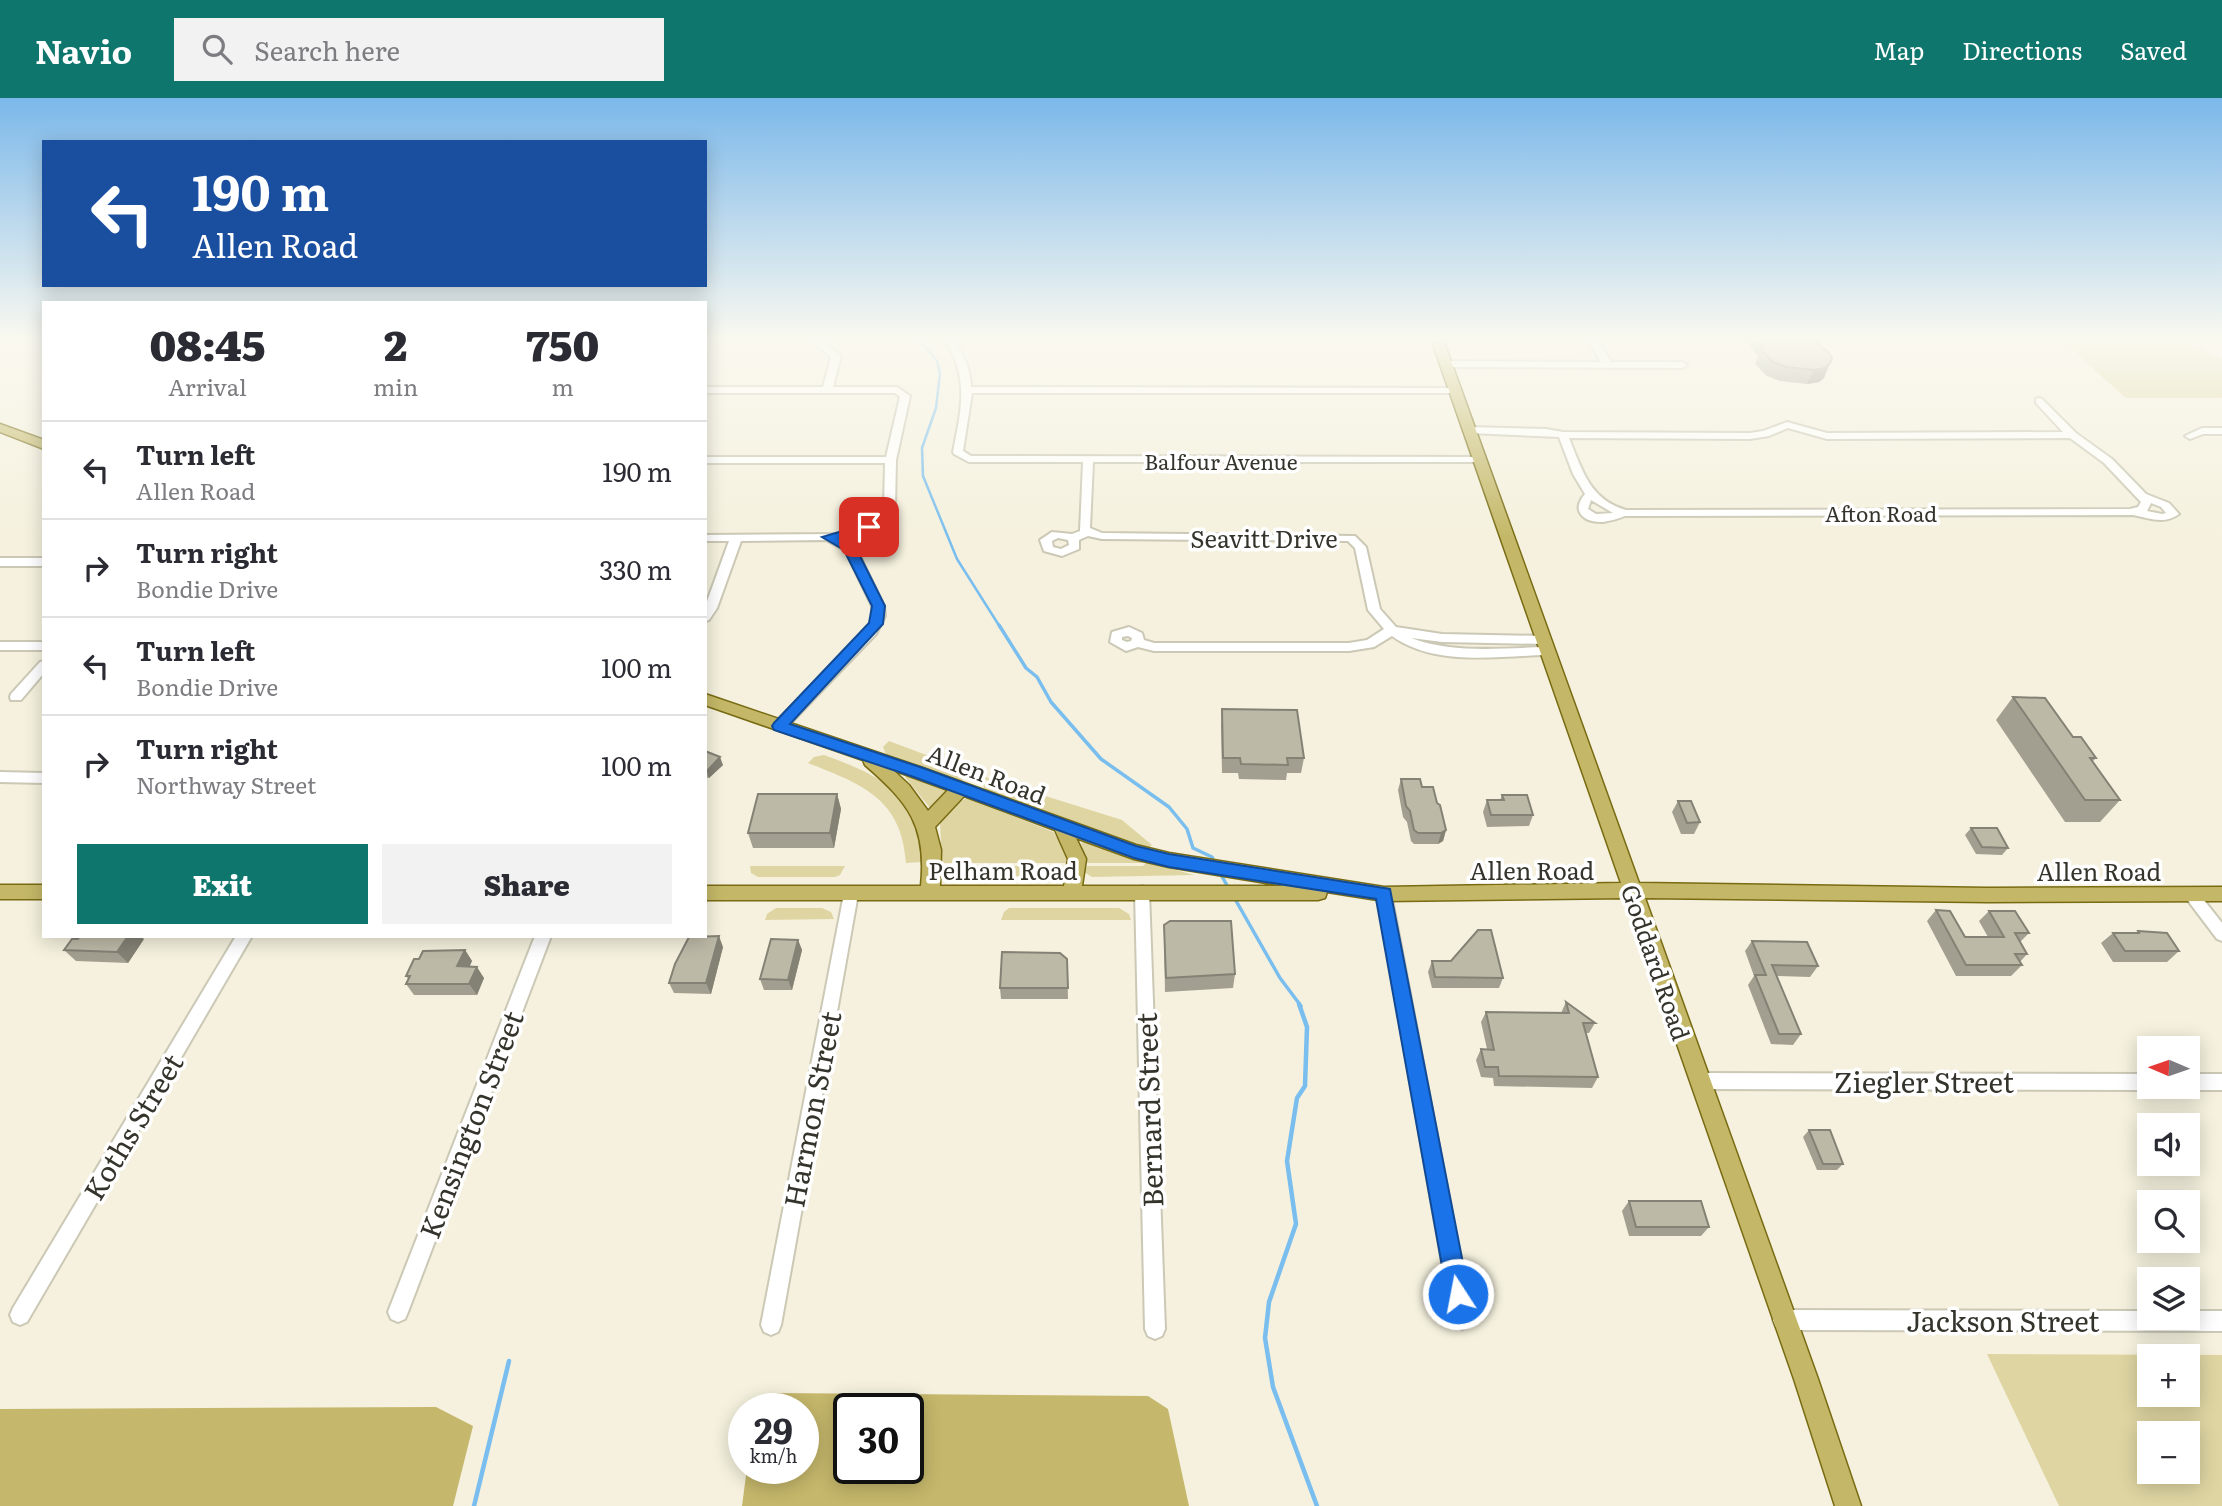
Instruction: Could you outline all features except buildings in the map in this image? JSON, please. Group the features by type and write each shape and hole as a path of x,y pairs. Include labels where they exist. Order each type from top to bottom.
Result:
{"main road":[{"name":"Goddard Road","path":"1460,405 1848,1506"},
{"path":"0,428 42,444"},
{"name":"Allen Road","path":"707,700 1134,852 1198,865 1384,894 1633,893 1678,890 1786,894 2222,894"},
{"name":"Allen Road","path":"863,754 898,783 917,806 926,825 933,862 930,894"},
{"path":"926,825 952,796 962,789"},
{"path":"1063,828 1077,859 1072,893"},
{"path":"0,892 42,892"},
{"name":"Pelham Road","path":"707,893 1384,894"}],"street":[{"path":"707,538 829,537 859,532 886,513 891,500 891,460 903,405"},
{"name":"Balfour Avenue","path":"966,405 958,452 963,457 974,460 1479,459"},
{"path":"2043,405 2072,435 2108,461 2141,504"},
{"path":"1471,435 1549,440 1563,435 1750,436 1765,434 1787,425 1827,436 2072,435"},
{"path":"2190,436 2202,431 2222,431"},
{"path":"1563,435 1590,495"},
{"path":"707,460 891,460"},
{"path":"1073,538 1087,531 1084,529 1088,460"},
{"name":"Afton Road","path":"1626,513 1603,506 1590,495 1583,503 1586,514 1604,519 1626,513 2141,504 2165,505 2173,514 2163,518 2141,504"},
{"name":"Seavitt Drive","path":"1087,531 1102,536 1351,538 1360,547 1374,610 1392,631"},
{"path":"780,726 872,631 879,616 878,606 850,548 829,537"},
{"path":"707,613 736,538"},
{"path":"0,562 42,562"},
{"path":"1137,643 1154,647 1349,647 1370,644 1392,631 1442,638 1545,645"},
{"path":"0,646 42,646"},
{"path":"16,696 42,667"},
{"path":"0,778 42,778"},
{"name":"Bernard Street","path":"1142,892 1155,1329"},
{"name":"Harmon Street","path":"771,1325 851,894"},
{"path":"1384,894 1462,1319"},
{"path":"2191,894 2222,935"},
{"name":"Koths Street","path":"20,1315 243,938"},
{"name":"Kensington Street","path":"398,1312 542,938"},
{"name":"Ziegler Street","path":"1699,1080 2137,1082"},
{"path":"2200,1082 2222,1082"},
{"name":"Jackson Street","path":"1783,1320 2222,1321"}],"shaded area":[{"path":"889,741 968,773 962,780 955,780 886,754 883,747"},
{"path":"824,755 864,771 894,791 913,819 922,862 906,863 903,841 896,823 887,808 875,796 845,778 808,763 814,757"},
{"path":"907,775 948,791 930,808 905,777"},
{"path":"985,777 1122,820 1152,845 1147,849 1134,845 985,791 982,782"},
{"path":"968,798 1053,832 1068,853 1069,863 942,863 940,823 955,803"},
{"path":"1086,842 1142,863 1085,863 1081,843"},
{"path":"1147,862 1194,875 1092,877 1084,872 1087,866 1143,866"},
{"path":"750,866 845,866 840,875 835,877 758,877 751,873"},
{"path":"942,866 1068,866 1063,873 1053,877 963,877 950,875"},
{"path":"776,908 822,908 831,912 834,919 765,920 767,914"},
{"path":"1009,908 1119,908 1129,914 1131,920 1001,920"},
{"path":"1987,1354 2137,1355 2137,1407 2200,1407 2200,1355 2222,1355 2222,1506 2059,1506"},
{"path":"819,1393 833,1393 833,1484 924,1484 924,1394 1148,1396 1168,1409 1189,1506 742,1506 745,1484 819,1484"},
{"path":"436,1407 473,1426 453,1506 0,1506 0,1409"}],"waterway":[{"path":"936,405 922,448 923,476 957,559 1000,627"},
{"path":"999,625 1026,668 1037,677 1051,702 1101,759 1169,807 1187,829 1193,848 1212,857 1214,862"},
{"path":"1219,871 1229,889"},
{"path":"1235,899 1280,978 1301,1006"},
{"path":"1299,1004 1307,1027 1305,1086 1297,1098 1287,1161 1296,1224 1269,1302 1265,1338 1273,1387 1317,1506"},
{"path":"474,1506 509,1361"}],"route":[{"path":"869,527 859,532 829,537 850,548 878,606 876,624 780,726 917,772 1134,852 1384,894 1458,1294"}]}
